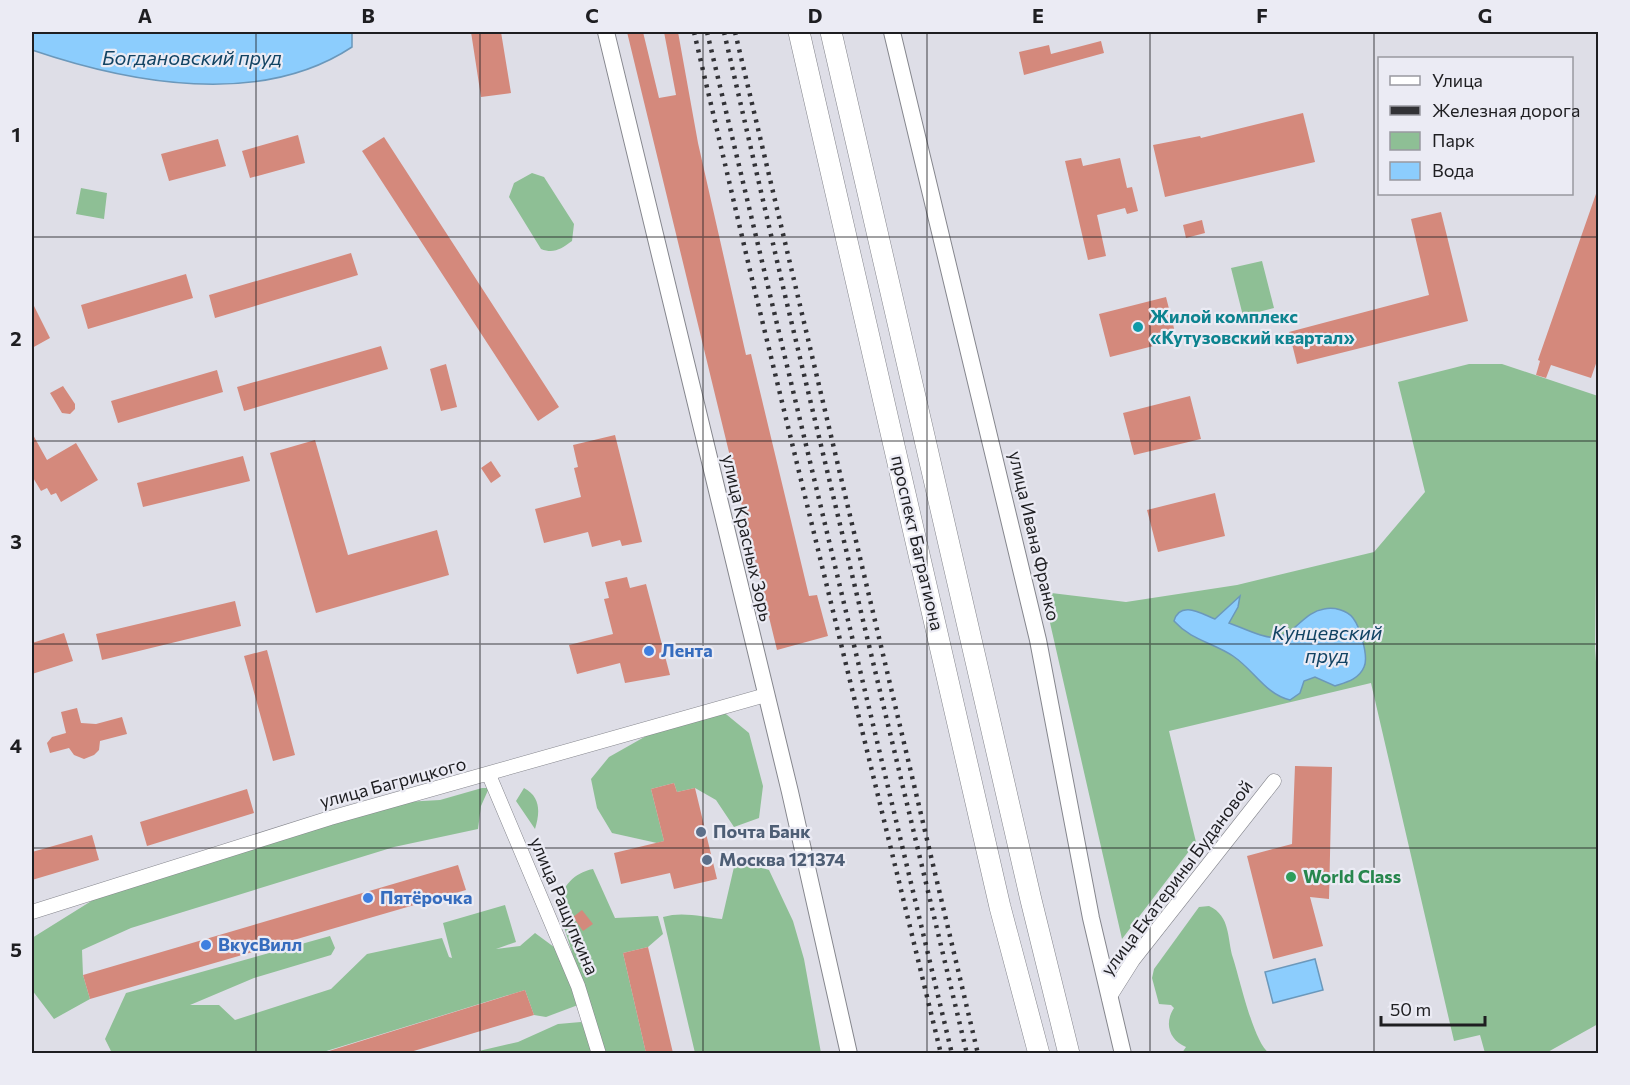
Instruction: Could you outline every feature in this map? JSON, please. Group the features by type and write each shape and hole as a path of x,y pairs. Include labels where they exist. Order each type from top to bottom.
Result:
{"main road":[{"name":"проспект Багратиона","path":"799,32 1000,907 1039,1053"},
{"name":"проспект Багратиона","path":"831,32 1031,900 1069,1053"}],"street":[{"name":"улица Красных Зорь","path":"606,32 766,695 849,1053"},
{"name":"улица Ивана Франко","path":"892,32 1035,628 1091,918 1123,1053"},
{"name":"улица Багрицкого","path":"32,912 330,818 489,775 684,716 766,695"},
{"name":"улица Ращупкина","path":"489,775 578,986 599,1053"},
{"name":"улица Екатерины Будановой","path":"1109,998 1133,960 1274,781"}],"green space":[{"path":"532,173 544,177 574,224 572,241 557,250 541,249 509,197 514,183"},
{"path":"81,188 107,193 104,219 76,214"},
{"path":"1262,261 1274,308 1243,316 1231,268"},
{"path":"1469,364 1502,364 1598,396 1595,648 1598,690 1598,1024 1546,1053 1485,1053 1480,1035 1454,1041 1371,683 1169,731 1196,842 1122,939 1043,592 1126,602 1237,585 1374,552 1425,492 1398,382"},
{"path":"721,710 749,733 763,786 759,818 734,827 716,800 695,788 677,792 674,783 651,789 664,841 657,843 612,833 597,808 591,779 609,757 655,731"},
{"path":"489,788 481,806 478,829 394,847 131,928 82,950 83,975 90,999 54,1019 32,990 32,938 101,895 405,802 440,800"},
{"path":"524,788 534,796 538,806 535,829 516,801"},
{"path":"745,862 769,870 793,921 804,959 821,1053 695,1053 663,917 685,914 722,919 734,867"},
{"path":"593,869 615,918 658,916 663,934 648,947 623,953 646,1053 603,1053 557,904 570,881"},
{"path":"505,905 516,942 496,949 520,946 535,933 554,947 574,989 578,1005 546,1017 534,1015 525,990 320,1053 112,1053 105,1039 126,993 330,936 335,948 331,955 254,978 190,1005 219,1005 235,1020 331,989 367,954 442,938 449,957 452,958 443,923"},
{"path":"1209,906 1216,910 1225,922 1248,1010 1258,1037 1269,1053 1182,1053 1186,1047 1172,1036 1169,1019 1174,1008 1171,1005 1159,1004 1152,978 1154,969 1199,907"},
{"path":"581,1022 592,1040 595,1054 466,1054 518,1042 558,1024"}],"water":[{"name":"Богдановский пруд","path":"32,32 352,32 352,47 316,66 277,78 236,83 194,84 152,80 110,72 32,50"},
{"name":"Кунцевский пруд","path":"1240,596 1238,607 1229,623 1267,637 1284,635 1317,611 1332,608 1347,613 1356,622 1363,642 1365,662 1362,671 1352,680 1335,686 1315,677 1304,681 1300,693 1290,700 1274,693 1233,656 1188,633 1174,621 1181,611 1186,610 1215,619"},
{"path":"1315,959 1323,990 1273,1003 1265,972"}],"building":[{"path":"471,32 501,32 511,93 481,97"},
{"path":"627,32 643,32 659,98 676,95 664,32 678,32 698,143 746,355 751,354 809,596 817,595 828,636 777,650"},
{"path":"1101,41 1104,53 1024,75 1019,52 1049,45 1051,54"},
{"path":"1303,113 1315,162 1165,197 1153,145 1200,136 1201,138"},
{"path":"298,135 305,163 250,178 242,151"},
{"path":"384,137 559,407 538,421 362,151"},
{"path":"218,139 226,166 169,181 161,154"},
{"path":"1081,158 1083,166 1120,158 1127,188 1132,187 1138,211 1127,214 1125,208 1097,215 1106,256 1088,260 1065,161"},
{"path":"1597,191 1599,355 1591,378 1551,365 1546,378 1536,375 1540,361 1538,360"},
{"path":"1441,212 1468,321 1297,364 1289,332 1429,295 1411,219"},
{"path":"1202,220 1205,233 1186,238 1183,225"},
{"path":"351,253 358,275 215,318 209,295"},
{"path":"186,274 193,298 88,329 81,305"},
{"name":"Жилой комплекс «Кутузовский квартал»","path":"1166,297 1177,340 1110,357 1099,314"},
{"path":"32,302 50,338 32,348"},
{"path":"381,346 388,369 244,411 237,387"},
{"path":"446,364 457,407 441,411 430,369"},
{"path":"217,370 223,392 118,423 111,401"},
{"path":"63,386 75,404 75,409 70,414 62,413 50,393"},
{"path":"1190,396 1201,439 1134,455 1123,413"},
{"path":"32,433 47,460 76,443 98,480 61,502 56,493 51,495 47,488 41,491 32,476"},
{"path":"615,435 642,542 622,546 620,540 592,547 588,532 544,543 535,509 581,497 574,468 578,467 573,445"},
{"path":"315,440 348,555 437,530 449,575 316,613 270,453"},
{"path":"243,456 250,481 143,507 137,483"},
{"path":"491,461 501,476 491,483 481,468"},
{"path":"1215,493 1225,536 1158,552 1147,510"},
{"path":"627,577 630,588 646,584 670,675 625,683 620,663 577,674 569,645 613,634 604,599 609,598 605,582"},
{"path":"235,601 241,626 102,660 96,634"},
{"path":"64,633 73,661 32,674 32,643"},
{"path":"267,650 295,755 273,761 244,656"},
{"path":"77,708 81,723 96,724 122,717 127,734 100,741 99,750 84,759 74,755 69,748 50,753 47,743 52,737 66,733 61,712"},
{"name":"World Class","path":"1295,766 1332,767 1329,899 1310,897 1323,946 1273,959 1247,856 1292,844"},
{"path":"674,783 677,792 695,788 717,879 674,889 670,873 621,884 614,853 664,841 651,789"},
{"path":"247,789 254,813 147,846 140,822"},
{"path":"92,835 99,860 32,880 32,852"},
{"path":"458,865 466,890 90,999 83,975"},
{"path":"582,910 593,924 583,931 573,917"},
{"path":"648,947 673,1053 646,1053 623,953"},
{"path":"525,990 534,1015 407,1053 329,1053 329,1051"}],"railway":[{"path":"694,32 941,1054"},
{"path":"707,32 952,1054"},
{"path":"724,32 967,1054"},
{"path":"735,32 978,1054"}],"place":[{"name":"Жилой комплекс «Кутузовский квартал»","path":"1138,327"},
{"name":"Лента","path":"649,651"},
{"name":"Почта Банк","path":"701,832"},
{"name":"Москва 121374","path":"707,860"},
{"name":"World Class","path":"1291,877"},
{"name":"Пятёрочка","path":"368,898"},
{"name":"ВкусВилл","path":"206,945"}]}
